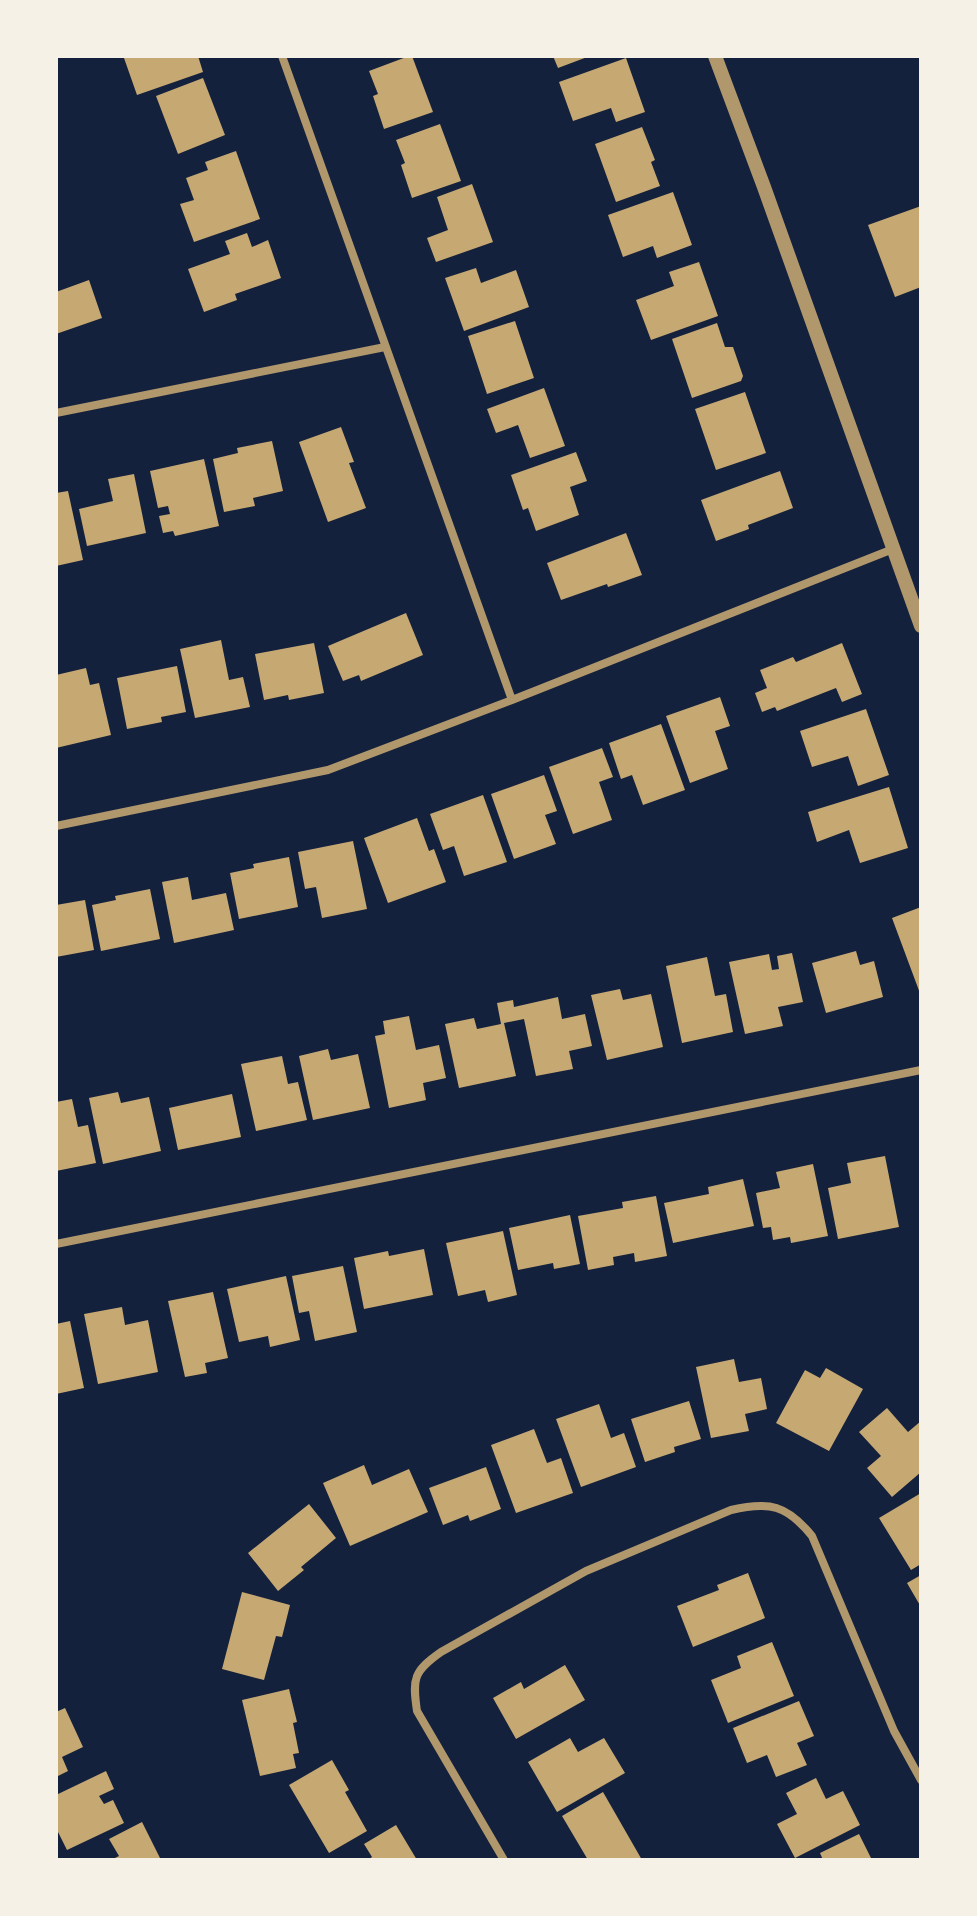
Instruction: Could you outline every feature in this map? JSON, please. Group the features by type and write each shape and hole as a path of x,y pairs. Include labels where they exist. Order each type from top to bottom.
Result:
{"street":[{"path":"282,56 512,700"},
{"path":"715,56 921,626"},
{"path":"56,413 385,347"},
{"path":"56,826 328,770 893,549"},
{"path":"56,1244 921,1070"},
{"path":"504,1860 417,1711 416,1677 425,1664 586,1571 731,1510 751,1506 766,1505 781,1510 799,1520 812,1536 894,1731 921,1780"}],"building":[{"path":"198,56 203,72 137,95 124,58"},
{"path":"412,56 433,112 384,129 373,96 378,94 369,71"},
{"path":"553,56 590,56 558,68"},
{"path":"626,58 645,112 616,122 611,108 573,121 559,82"},
{"path":"203,78 225,135 178,154 156,96"},
{"path":"440,124 461,181 412,198 401,165 405,163 396,140"},
{"path":"642,127 655,160 651,162 660,186 616,202 595,144"},
{"path":"236,151 260,219 194,242 180,204 194,200 186,178 208,170 205,162"},
{"path":"472,184 493,242 436,262 427,238 448,230 437,197"},
{"path":"673,192 692,245 657,258 653,246 623,257 608,215"},
{"path":"921,206 921,287 895,297 868,225"},
{"path":"247,233 252,247 268,240 281,278 235,294 237,300 204,312 188,269 230,254 225,241"},
{"path":"699,262 718,316 651,340 636,300 674,286 669,272"},
{"path":"476,268 481,283 516,270 529,307 464,331 445,278"},
{"path":"89,280 102,318 56,334 56,292"},
{"path":"515,321 534,378 487,394 468,336"},
{"path":"717,323 725,347 733,347 743,376 741,381 692,398 672,339"},
{"path":"544,388 565,446 530,458 518,425 496,433 487,409"},
{"path":"745,392 766,453 716,470 695,409"},
{"path":"341,427 354,462 349,463 366,508 328,522 299,442"},
{"path":"272,441 283,491 253,498 255,506 224,512 213,459 238,453 237,448"},
{"path":"576,452 587,481 570,487 579,515 536,531 528,508 523,510 511,475"},
{"path":"204,459 219,526 175,536 173,531 163,533 159,516 170,514 168,506 158,508 150,471"},
{"path":"780,471 793,508 716,541 701,500"},
{"path":"134,474 146,533 87,546 79,509 113,501 108,479"},
{"path":"68,491 83,560 56,566 56,493"},
{"path":"626,533 642,575 561,600 547,563"},
{"path":"406,613 423,655 361,681 359,675 343,681 328,646"},
{"path":"221,640 229,680 243,677 250,707 195,718 180,649"},
{"path":"314,643 324,693 289,700 288,695 264,700 255,654"},
{"path":"842,643 862,694 842,702 836,688 777,711 775,707 762,712 755,693 767,688 760,670 793,657 796,662"},
{"path":"177,666 186,712 161,717 162,722 127,729 117,678"},
{"path":"86,668 90,685 99,683 111,735 56,748 56,675"},
{"path":"720,697 730,726 715,731 728,769 690,783 666,716"},
{"path":"866,709 889,775 858,786 848,756 812,767 800,731"},
{"path":"661,724 685,790 643,805 632,775 621,779 609,743"},
{"path":"602,748 613,777 599,782 612,820 573,834 549,767"},
{"path":"544,775 557,811 545,815 556,844 514,859 491,794"},
{"path":"889,787 908,848 860,863 849,830 817,842 808,812"},
{"path":"483,795 507,862 464,876 454,846 443,850 430,814"},
{"path":"417,818 429,851 434,849 446,882 388,903 364,838"},
{"path":"353,841 367,909 322,918 316,887 305,889 298,852"},
{"path":"289,857 298,907 239,919 230,873 254,868 253,864"},
{"path":"188,877 192,900 226,893 234,930 174,943 162,882"},
{"path":"150,889 160,939 101,951 92,905 116,900 115,896"},
{"path":"85,900 94,950 56,957 56,905"},
{"path":"921,907 921,996 892,918"},
{"path":"856,951 860,965 874,961 883,997 826,1013 812,963"},
{"path":"792,953 803,1002 778,1007 783,1026 745,1034 729,962 769,954 772,970 779,969 777,956"},
{"path":"707,957 715,996 726,994 733,1032 682,1043 666,966"},
{"path":"620,989 623,1000 651,994 663,1047 607,1060 591,995"},
{"path":"558,997 562,1019 585,1014 592,1046 569,1051 573,1069 536,1076 524,1019 504,1023 516,1076 459,1088 445,1024 474,1018 477,1029 501,1024 497,1003 513,1000 514,1007"},
{"path":"409,1016 416,1050 439,1045 446,1078 423,1083 426,1100 389,1108 375,1036 385,1034 383,1021"},
{"path":"328,1049 331,1060 358,1054 370,1108 313,1120 299,1056"},
{"path":"282,1056 288,1084 298,1082 307,1120 256,1131 241,1064"},
{"path":"118,1092 121,1103 149,1097 161,1151 103,1164 89,1098"},
{"path":"232,1094 241,1137 178,1150 169,1108"},
{"path":"72,1099 78,1127 88,1125 96,1163 56,1171 56,1102"},
{"path":"885,1156 899,1227 838,1239 828,1188 851,1183 847,1163"},
{"path":"813,1164 828,1236 791,1243 790,1237 773,1240 771,1227 763,1228 756,1193 780,1188 776,1172"},
{"path":"743,1179 754,1226 673,1243 664,1203 709,1194 708,1187"},
{"path":"656,1196 667,1256 635,1262 634,1253 613,1257 614,1265 588,1270 578,1216 623,1208 622,1202"},
{"path":"570,1215 580,1264 554,1269 553,1263 518,1270 509,1228"},
{"path":"503,1231 517,1295 488,1302 485,1290 458,1296 446,1243"},
{"path":"424,1249 433,1295 364,1309 354,1258 388,1251 389,1256"},
{"path":"343,1266 357,1332 315,1341 309,1311 299,1313 292,1276"},
{"path":"286,1276 300,1340 270,1347 268,1336 239,1342 227,1289"},
{"path":"213,1292 228,1358 205,1363 207,1373 185,1377 168,1301"},
{"path":"122,1307 125,1325 148,1320 158,1372 98,1384 84,1314"},
{"path":"70,1321 84,1388 56,1394 56,1324"},
{"path":"734,1359 739,1382 761,1378 767,1409 745,1414 749,1431 711,1438 696,1367"},
{"path":"826,1368 863,1389 829,1451 776,1423 805,1370 820,1378"},
{"path":"689,1401 701,1439 674,1447 675,1452 645,1462 631,1419"},
{"path":"599,1404 611,1438 624,1433 636,1467 581,1487 556,1419"},
{"path":"887,1408 908,1432 921,1421 921,1472 892,1497 867,1468 881,1456 859,1432"},
{"path":"534,1429 547,1463 561,1458 573,1493 516,1513 491,1445"},
{"path":"364,1465 372,1485 409,1469 428,1512 350,1546 323,1483"},
{"path":"486,1467 501,1509 470,1521 468,1515 443,1525 429,1488"},
{"path":"921,1493 921,1564 911,1570 879,1518"},
{"path":"309,1504 336,1538 278,1591 248,1553"},
{"path":"748,1573 765,1618 693,1647 677,1606 719,1590 717,1585"},
{"path":"921,1575 921,1607 907,1583"},
{"path":"242,1592 290,1605 282,1637 276,1636 264,1680 222,1669"},
{"path":"772,1642 794,1696 728,1723 711,1680 741,1668 737,1656"},
{"path":"565,1665 585,1700 516,1739 493,1698 521,1682 524,1689"},
{"path":"289,1689 297,1722 293,1723 299,1753 293,1754 296,1768 260,1776 242,1700"},
{"path":"799,1701 814,1736 797,1743 807,1765 776,1777 767,1755 747,1763 733,1728"},
{"path":"65,1708 83,1747 62,1757 68,1771 56,1777 56,1712"},
{"path":"570,1738 578,1752 604,1738 625,1773 557,1812 528,1762"},
{"path":"332,1760 349,1790 345,1792 367,1831 329,1853 289,1785"},
{"path":"106,1771 114,1789 99,1796 104,1804 113,1800 124,1823 67,1850 56,1828 56,1795"},
{"path":"816,1778 826,1799 843,1791 860,1825 795,1858 777,1824 797,1814 786,1793"},
{"path":"603,1792 642,1860 588,1860 562,1816"},
{"path":"142,1822 161,1860 111,1860 119,1856 109,1839"},
{"path":"396,1825 417,1860 368,1860 372,1857 364,1844"},
{"path":"859,1834 872,1860 823,1860 820,1853"}]}
